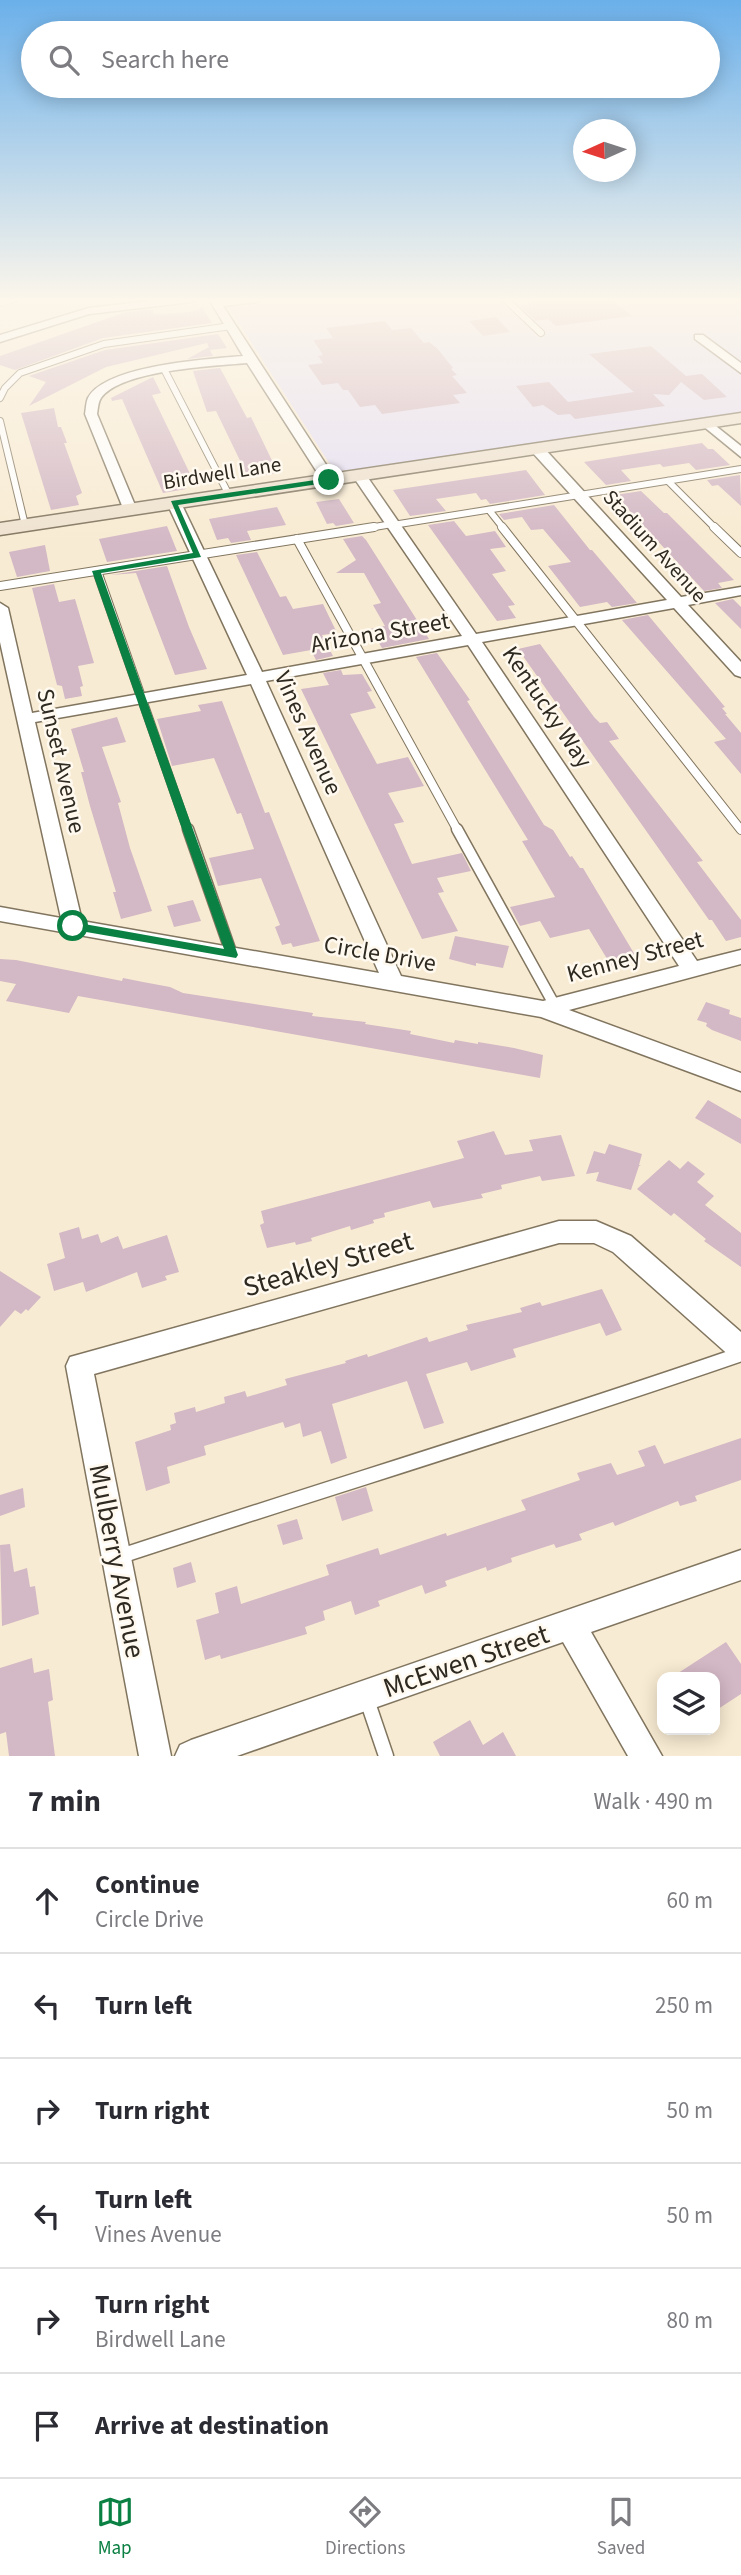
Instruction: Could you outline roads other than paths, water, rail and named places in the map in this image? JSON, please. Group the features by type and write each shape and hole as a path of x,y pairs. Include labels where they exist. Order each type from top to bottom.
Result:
{"main road":[{"name":"Birdwell Lane","path":"0,529 741,418"}],"street":[{"path":"117,381 95,394 89,404 130,510"},
{"path":"264,381 329,480"},
{"path":"707,423 741,453"},
{"name":"Stadium Avenue","path":"537,449 741,672"},
{"name":"Kentucky Way","path":"359,475 472,639 691,968"},
{"name":"Vines Avenue","path":"173,503 256,677 394,984"},
{"name":"Arizona Street","path":"26,719 741,591"},
{"name":"Sunset Avenue","path":"0,608 73,926"},
{"name":"Circle Drive","path":"0,914 394,984 549,1007 741,1082"},
{"name":"Kenney Street","path":"549,1007 741,957"},
{"name":"Steakley Street","path":"79,1366 559,1232 596,1233 622,1244 741,1349"},
{"name":"Mulberry Avenue","path":"79,1366 155,1756"},
{"name":"McEwen Street","path":"191,1756 741,1565"},
{"path":"570,1625 646,1756"}],"lane":[{"path":"0,398 12,381"},
{"path":"170,381 229,495"},
{"path":"0,421 25,525"},
{"path":"0,586 741,469"},
{"path":"668,481 741,553"},
{"path":"489,510 741,830"},
{"path":"297,539 549,1007"},
{"path":"96,571 232,955"},
{"path":"117,1558 332,1486 530,1426 741,1354"},
{"path":"366,1695 386,1756"}]}
